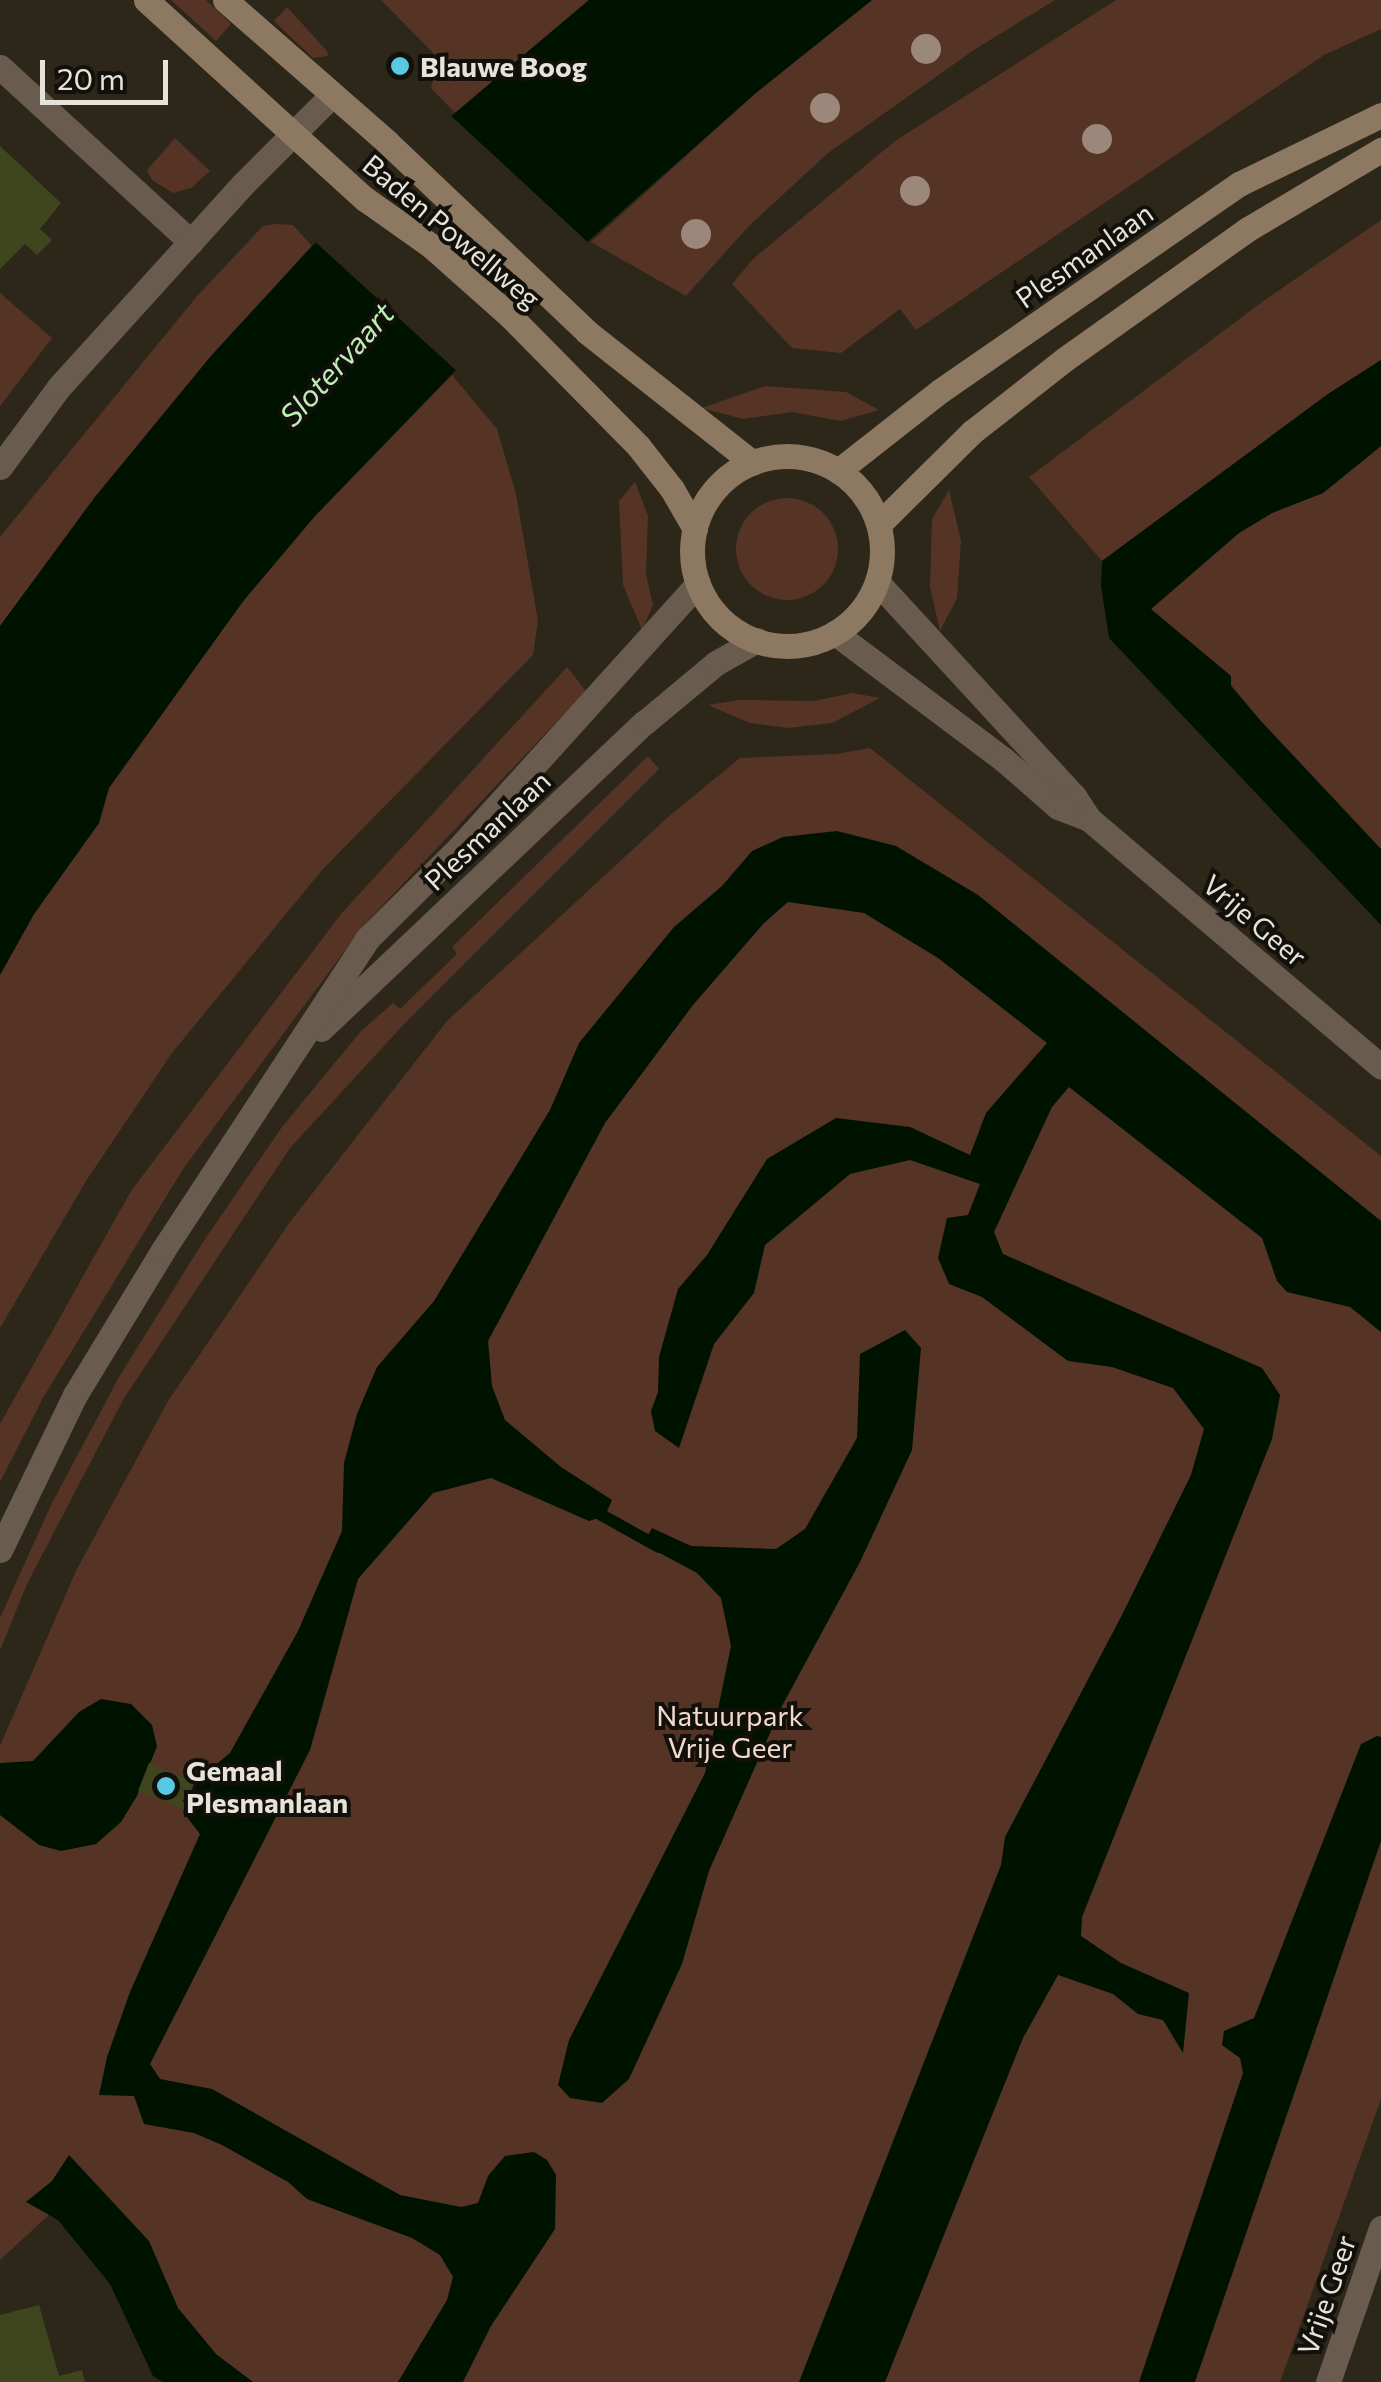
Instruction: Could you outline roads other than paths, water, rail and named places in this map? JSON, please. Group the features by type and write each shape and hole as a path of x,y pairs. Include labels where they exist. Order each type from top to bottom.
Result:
{"main road":[{"name":"Baden Powellweg","path":"146,0 366,199 430,245 510,317 639,448 672,488 695,529"},
{"name":"Baden Powellweg","path":"225,0 387,142 587,332 753,463"},
{"name":"Plesmanlaan","path":"838,471 940,391 1239,184 1381,115"},
{"path":"878,524 972,432 1064,359 1248,229 1381,150"},
{"path":"805,458 838,471 859,489 878,524 882,553 877,582 865,606 835,633 797,645 757,640 721,619 698,584 692,557 695,529 715,489 753,463 805,458"}],"street":[{"path":"0,67 191,242"},
{"path":"0,467 59,386 331,96"},
{"name":"Vrije Geer","path":"877,582 936,652 1074,796 1089,820"},
{"name":"Plesmanlaan","path":"0,1550 76,1395 272,1080 367,939 460,847 698,584"},
{"name":"Vrije Geer","path":"835,633 988,747 1058,807 1089,820 1381,1067"},
{"name":"Plesmanlaan","path":"272,1080 374,974 644,724 716,663 757,640"},
{"name":"Vrije Geer","path":"1328,2382 1381,2228"}],"water":[{"name":"Slotervaart","path":"589,0 872,0 757,92 534,289 315,516 244,600 109,788 99,823 34,914 0,975 0,626 95,497 211,356 312,246 455,113"},
{"path":"1381,360 1381,446 1323,493 1272,513 1239,533 1151,609 1231,676 1231,686 1260,720 1381,849 1381,925 1109,638 1101,586 1102,561 1328,394"},
{"path":"837,831 896,846 978,895 1381,1221 1381,1332 1350,1307 1287,1292 1277,1281 1262,1238 1069,1087 1052,1107 994,1232 1003,1254 1262,1368 1280,1395 1272,1439 1082,1917 1081,1936 1121,1963 1189,1993 1183,2053 1163,2020 1138,2014 1113,1994 1058,1975 1023,2038 885,2382 799,2382 1001,1865 1005,1837 1191,1475 1204,1429 1173,1388 1112,1367 1068,1361 982,1297 949,1284 938,1258 947,1218 968,1215 980,1184 910,1160 850,1174 765,1245 754,1293 714,1344 679,1448 655,1431 651,1411 658,1392 659,1357 678,1289 707,1255 767,1159 836,1118 910,1127 970,1155 986,1113 1047,1043 938,958 864,913 788,902 764,923 693,1005 605,1123 488,1341 492,1386 505,1420 561,1467 612,1500 605,1516 589,1521 491,1478 433,1493 358,1579 310,1750 150,2064 160,2079 212,2089 400,2195 461,2207 478,2203 488,2176 505,2156 534,2152 547,2160 556,2175 555,2229 491,2326 463,2382 398,2382 447,2300 453,2277 440,2255 412,2238 307,2199 288,2182 222,2145 194,2133 144,2124 134,2096 99,2095 107,2057 130,1992 200,1834 183,1812 195,1782 230,1753 298,1631 342,1531 344,1463 357,1414 377,1367 434,1301 550,1110 579,1043 674,927 722,886 752,851 783,837"},
{"path":"905,1330 921,1348 912,1450 860,1562 782,1706 709,1871 682,1964 629,2079 602,2103 570,2098 558,2085 569,2040 705,1773 731,1646 721,1598 697,1573 643,1544 652,1528 691,1546 776,1549 805,1529 857,1438 860,1354"},
{"path":"101,1699 131,1704 152,1725 157,1746 137,1796 121,1822 96,1844 61,1851 39,1845 0,1815 0,1763 33,1761 79,1712"},
{"path":"1381,1737 1381,1841 1195,2382 1139,2382 1243,2073 1240,2058 1222,2045 1224,2031 1254,2018 1361,1744"},
{"path":"69,2155 149,2241 178,2308 216,2354 253,2382 163,2382 153,2376 110,2284 58,2220 26,2202 52,2181"}],"waterway":[{"path":"589,1508 659,1547"}],"place":[{"name":"Blauwe Boog","path":"400,66"},
{"name":"Gemaal Plesmanlaan","path":"166,1786"}],"park label":[{"name":"Natuurpark Vrije Geer","path":"730,1731"}]}
